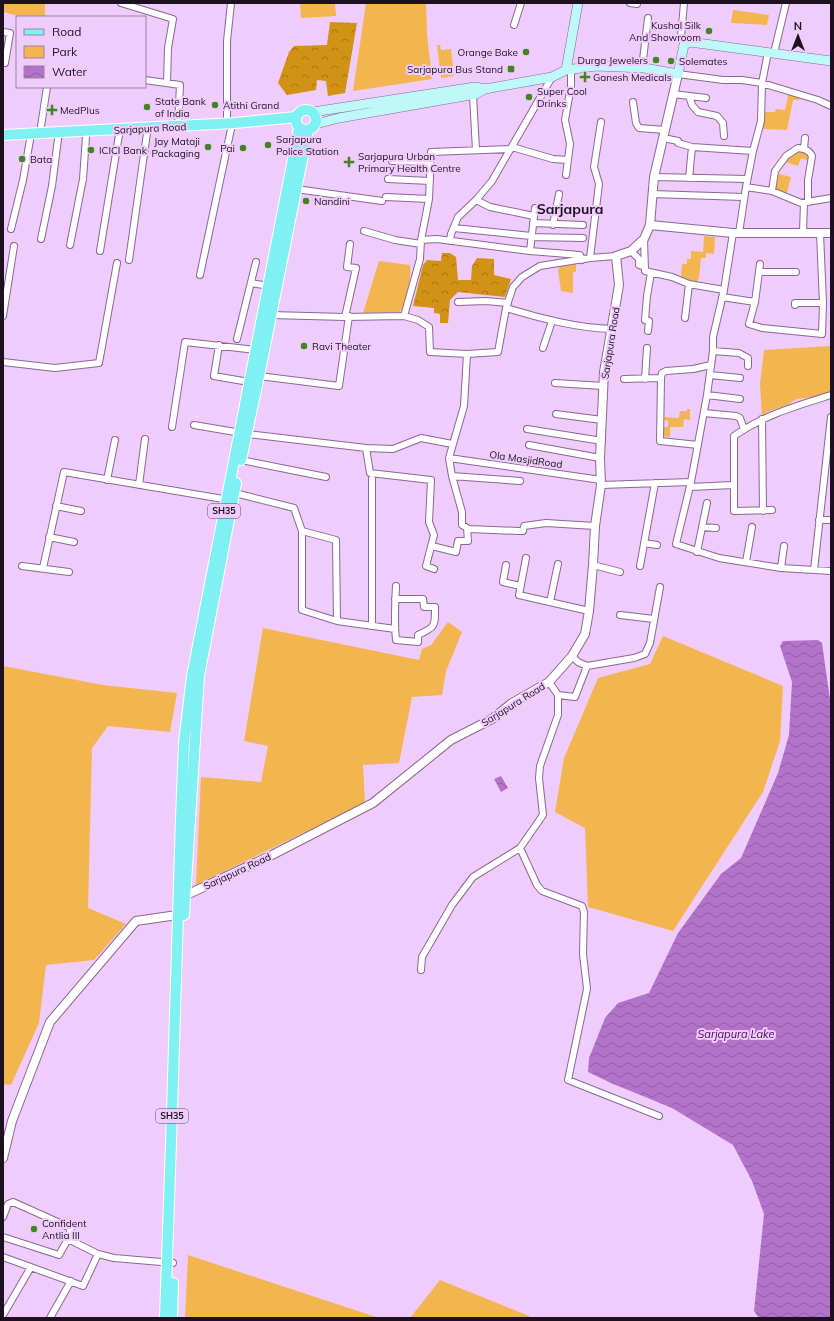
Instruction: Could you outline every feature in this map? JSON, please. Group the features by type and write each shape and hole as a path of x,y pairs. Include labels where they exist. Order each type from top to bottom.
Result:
{"main road":[{"path":"568,69 578,3"},
{"path":"678,74 684,45 690,42 831,61"},
{"name":"Sarjapura Road","path":"313,112 473,95 485,90 552,76 568,69 596,66 642,68 678,74"},
{"name":"Sarjapura Road","path":"3,142 86,137 112,133 303,124 339,118 387,105 475,87 485,90"},
{"path":"303,110 313,112 316,118 303,124 298,114 303,110"},
{"name":"SH35","path":"231,498 241,460 249,382 256,350 271,315 296,189 303,124"},
{"name":"SH35","path":"165,1318 170,1263 181,914 199,676 243,434 259,376 268,286 303,124"},
{"name":"Sarjapura Road","path":"3,135 147,133 178,126 228,127"},
{"name":"SH35","path":"170,1263 172,1318"}],"street":[{"path":"121,3 173,19 168,48 167,83"},
{"path":"200,274 228,127 227,41 231,3"},
{"path":"514,25 521,3"},
{"path":"630,3 637,4"},
{"path":"684,3 681,37 684,45"},
{"path":"786,3 762,83 761,121 753,151 713,337 712,365 708,395 691,485 676,544 719,558 781,568 831,571"},
{"path":"642,68 648,18"},
{"path":"3,32 10,33 5,62 3,62"},
{"path":"566,175 570,144 565,120 571,86 568,69"},
{"path":"271,315 347,317 404,316 418,320 429,327 430,352 467,354 498,352 507,306 513,287 522,277 540,266 590,258 616,256 631,251 644,239 650,225 654,177 678,74 762,83 803,95 831,106"},
{"path":"450,241 458,217 476,200 492,181 552,76"},
{"path":"146,80 180,85 178,126"},
{"path":"40,134 47,88"},
{"path":"673,94 706,98"},
{"path":"473,95 476,150"},
{"path":"689,96 692,105 698,112 717,116 723,123 724,136"},
{"path":"633,102 636,123 639,128 664,134 678,141 678,143 692,146 753,151"},
{"path":"590,258 599,184 594,167 601,122"},
{"path":"100,251 112,133"},
{"path":"129,260 147,133"},
{"path":"70,245 83,179 86,137"},
{"path":"804,149 805,138"},
{"path":"40,239 52,186 58,139"},
{"path":"11,229 23,180 30,140"},
{"path":"689,178 692,146"},
{"path":"404,316 420,259 430,181 431,152 511,148 553,159 568,160"},
{"path":"772,191 775,171 786,156 798,148 810,151 812,156 803,232"},
{"path":"392,161 430,162"},
{"path":"654,177 747,179"},
{"path":"388,179 430,181"},
{"path":"746,187 772,191 806,202 831,198"},
{"path":"296,189 384,199 428,199"},
{"path":"553,225 559,194"},
{"path":"652,194 744,197"},
{"path":"476,200 490,207 534,216"},
{"path":"530,251 535,208"},
{"path":"533,223 583,225"},
{"path":"650,225 736,233 831,233"},
{"path":"454,228 531,236 583,238"},
{"path":"364,231 395,240 421,242 437,239 530,251 580,255 582,260"},
{"path":"760,264 755,302 748,324 762,328 822,334 823,303 820,233"},
{"path":"644,239 645,271 672,277 689,284 724,290"},
{"path":"259,376 339,386 347,317 356,268 347,267 350,244"},
{"path":"3,316 14,246"},
{"path":"631,251 639,259 639,265 645,267"},
{"name":"Sarjapura Road","path":"182,897 268,857 373,803 451,740 492,718 512,703 549,682 572,656 584,634 589,611 595,526 601,482 600,458 604,372 619,285 616,256"},
{"path":"237,339 256,262"},
{"path":"3,362 55,368 99,363 117,263"},
{"path":"759,272 796,272"},
{"path":"648,331 649,321 645,320 651,273"},
{"path":"251,283 268,286"},
{"path":"684,318 689,284"},
{"path":"722,297 755,302"},
{"path":"458,302 486,301 507,306 552,321 588,328 612,329"},
{"path":"795,305 795,303 823,303"},
{"path":"823,320 831,322"},
{"path":"544,348 552,321"},
{"path":"172,427 185,342 256,350"},
{"path":"218,345 214,376 249,382"},
{"path":"645,378 647,348"},
{"path":"713,351 742,354 748,358 748,366"},
{"path":"467,354 464,406 449,458 452,476 462,512 462,524 468,528 518,531 522,531 524,526 546,523 595,526"},
{"path":"698,445 660,441 661,378 662,373 666,371 693,369 712,365"},
{"path":"710,375 740,378"},
{"path":"624,379 661,378"},
{"path":"555,383 603,386"},
{"path":"708,395 740,399"},
{"path":"772,510 734,511 734,436 762,419 784,409 831,395"},
{"path":"704,413 740,418 744,429"},
{"path":"556,414 602,420"},
{"path":"814,570 831,417"},
{"path":"762,419 763,510"},
{"path":"194,425 243,434 366,448 393,449 421,438 452,444"},
{"path":"527,429 602,440"},
{"path":"139,485 145,439"},
{"path":"107,480 115,440"},
{"path":"529,445 600,458"},
{"path":"366,448 370,473 431,480 429,522 434,535 426,566 434,569"},
{"name":"Ola MasjidRoad","path":"449,458 601,482 733,485"},
{"path":"241,460 326,477"},
{"path":"43,568 64,472 107,480 294,508 302,531 302,610 337,620 395,629"},
{"path":"452,476 520,481"},
{"path":"372,479 372,626"},
{"path":"640,566 655,483"},
{"path":"697,552 706,503"},
{"path":"56,506 81,511"},
{"path":"819,520 831,520"},
{"path":"702,527 716,528"},
{"path":"746,562 752,527"},
{"path":"432,546 456,552 458,541 468,541 468,528"},
{"path":"302,531 336,540 337,620"},
{"path":"49,537 74,542"},
{"path":"644,543 657,545"},
{"path":"781,568 784,546"},
{"path":"526,558 519,595 589,611"},
{"path":"550,602 558,564"},
{"path":"506,565 503,582 520,586"},
{"path":"593,565 620,572"},
{"path":"22,566 69,572"},
{"path":"395,599 424,598 424,607 435,607 435,623 431,629 418,635 418,642 396,640 395,629 395,599 396,586"},
{"path":"572,656 578,662 587,666 628,659 645,654 650,643 660,586"},
{"path":"620,615 654,619"},
{"path":"558,695 575,697 587,666"},
{"path":"421,970 422,957 452,905 473,877 520,848 543,815 539,778 540,766 558,715 558,695 549,682"},
{"path":"520,848 537,886 542,891 582,906 584,912 583,954 587,989 568,1080 659,1116"},
{"path":"3,1158 12,1121 50,1022 136,921 181,914"},
{"path":"3,1217 8,1204 13,1202 71,1228 68,1239 59,1255 3,1237"},
{"path":"68,1239 98,1254 114,1258 170,1263"},
{"path":"3,1257 83,1286 98,1254"},
{"path":"3,1315 31,1267"},
{"path":"50,1318 71,1281"}],"green space":[{"path":"3,3 45,3 45,16 19,16 3,12"},
{"path":"300,3 335,3 336,16 301,18"},
{"path":"366,3 426,3 427,34 432,79 353,91"},
{"path":"733,10 769,15 767,25 731,23"},
{"path":"330,22 357,23 345,93 328,96 326,81 317,80 316,90 287,95 278,83 289,52 294,46 327,45"},
{"path":"437,45 440,45 441,50 451,49 454,76 441,78"},
{"path":"789,92 800,96 799,100 793,100 787,130 763,129 764,112 775,112 776,109 785,110"},
{"path":"799,150 810,154 810,161 801,158 798,166 786,162 787,158"},
{"path":"779,174 791,177 787,193 775,190"},
{"path":"704,236 715,237 714,254 706,253 706,258 701,258 699,278 697,282 686,281 679,277 681,276 682,264 687,264 687,259 691,259 691,251 703,252"},
{"path":"442,253 450,253 456,257 458,280 471,280 472,266 477,258 494,259 494,275 511,279 505,297 458,292 450,300 448,323 440,323 440,314 434,313 434,308 413,306 423,265 427,260 441,261"},
{"path":"379,261 410,265 408,289 400,312 363,313"},
{"path":"576,262 576,272 573,272 573,293 561,291 558,270 561,265"},
{"path":"831,346 831,393 797,399 787,405 767,412 762,417 760,384 764,350"},
{"path":"687,409 690,409 690,420 684,419 683,427 670,427 670,437 663,436 663,427 668,427 668,421 664,420 664,417 679,418 680,411 687,411"},
{"path":"448,622 462,632 446,671 442,695 412,697 399,763 363,765 365,803 196,885 201,777 261,782 268,746 244,741 263,628 419,660 422,649 431,645"},
{"path":"663,636 783,686 780,741 763,792 673,931 588,907 585,828 555,812 564,758 598,678 650,664"},
{"path":"3,666 103,685 177,693 170,732 108,726 92,748 88,908 126,924 94,960 46,965 39,1023 11,1085 3,1084"},
{"path":"188,1255 379,1318 185,1318"},
{"path":"440,1280 529,1316 531,1318 410,1318"}],"water":[{"name":"Sarjapura Lake","path":"818,640 822,643 831,707 831,1318 759,1318 754,1311 764,1214 752,1181 733,1145 672,1108 588,1072 589,1058 605,1018 618,1003 649,993 678,933 721,874 741,858 778,773 789,735 792,682 780,646 783,641"},
{"path":"501,776 508,788 501,792 494,779"}],"place":[{"name":"Kushal Silk And Showroom","path":"709,31"},
{"name":"Orange Bake","path":"526,52"},
{"name":"Durga Jewelers","path":"656,60"},
{"name":"Solemates","path":"671,61"},
{"name":"Sarjapura Bus Stand","path":"511,69"},
{"name":"Ganesh Medicals","path":"585,77"},
{"name":"Super Cool Drinks","path":"529,97"},
{"name":"Atithi Grand","path":"215,105"},
{"name":"State Bank of India","path":"147,107"},
{"name":"MedPlus","path":"52,110"},
{"name":"Sarjapura Police Station","path":"268,145"},
{"name":"Jay Mataji Packaging","path":"208,147"},
{"name":"Pai","path":"243,148"},
{"name":"ICICI Bank","path":"91,150"},
{"name":"Bata","path":"22,159"},
{"name":"Sarjapura Urban Primary Health Centre","path":"349,162"},
{"name":"Nandini","path":"306,201"},
{"name":"Ravi Theater","path":"304,346"},
{"name":"Confident Antlia III","path":"34,1229"}],"district":[{"name":"Sarjapura","path":"570,209"}]}
